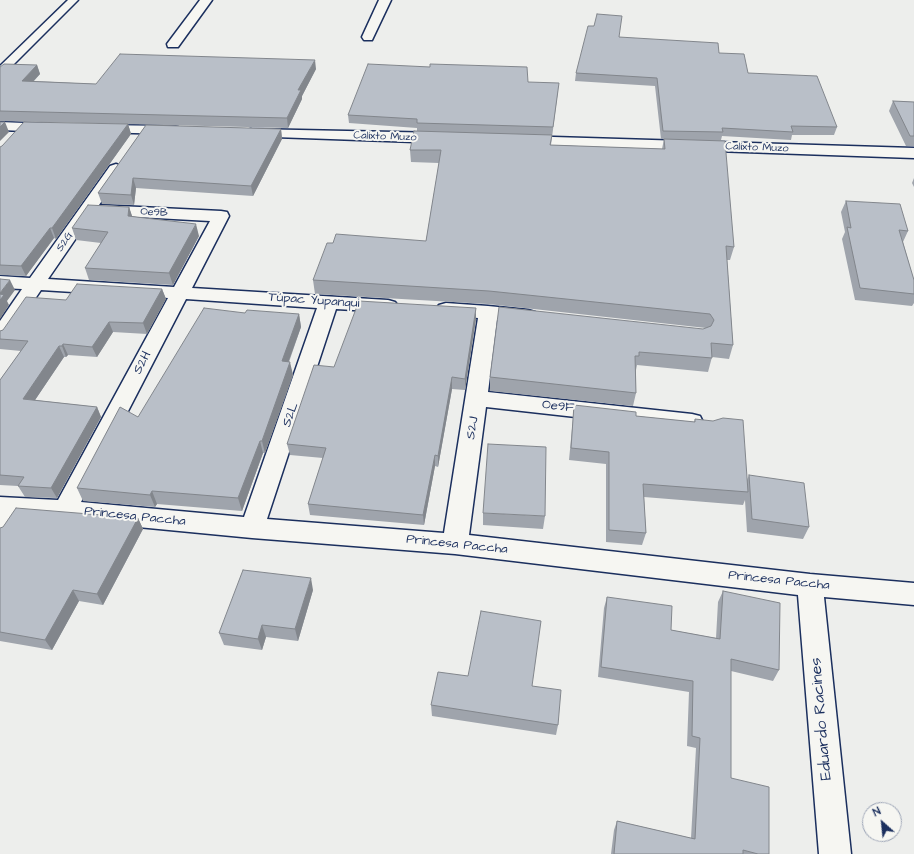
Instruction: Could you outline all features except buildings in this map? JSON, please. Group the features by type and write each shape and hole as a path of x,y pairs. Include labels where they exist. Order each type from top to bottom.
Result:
{"street":[{"path":"173,44 206,0"},
{"path":"368,37 385,0"},
{"path":"0,126 23,128 61,128"},
{"path":"9,142 23,128"},
{"path":"83,128 184,130"},
{"name":"S2G","path":"0,335 144,129"},
{"name":"Calixto Muzo","path":"239,132 461,139"},
{"name":"Calixto Muzo","path":"508,140 914,153"},
{"name":"Oe9B","path":"88,210 220,216"},
{"name":"S2H","path":"65,510 220,216"},
{"name":"Túpac Yupanqui","path":"0,282 409,307"},
{"name":"S2L","path":"252,528 330,302"},
{"path":"432,308 542,318"},
{"name":"S2J","path":"455,544 477,398 488,312"},
{"name":"Oe9F","path":"477,398 709,424"},
{"path":"0,530 8,506"},
{"name":"Princesa Paccha","path":"8,506 252,528 455,544 810,585 914,594"},
{"name":"Eduardo Racines","path":"810,585 835,854"}],"lane":[{"path":"0,72 73,0"}]}
